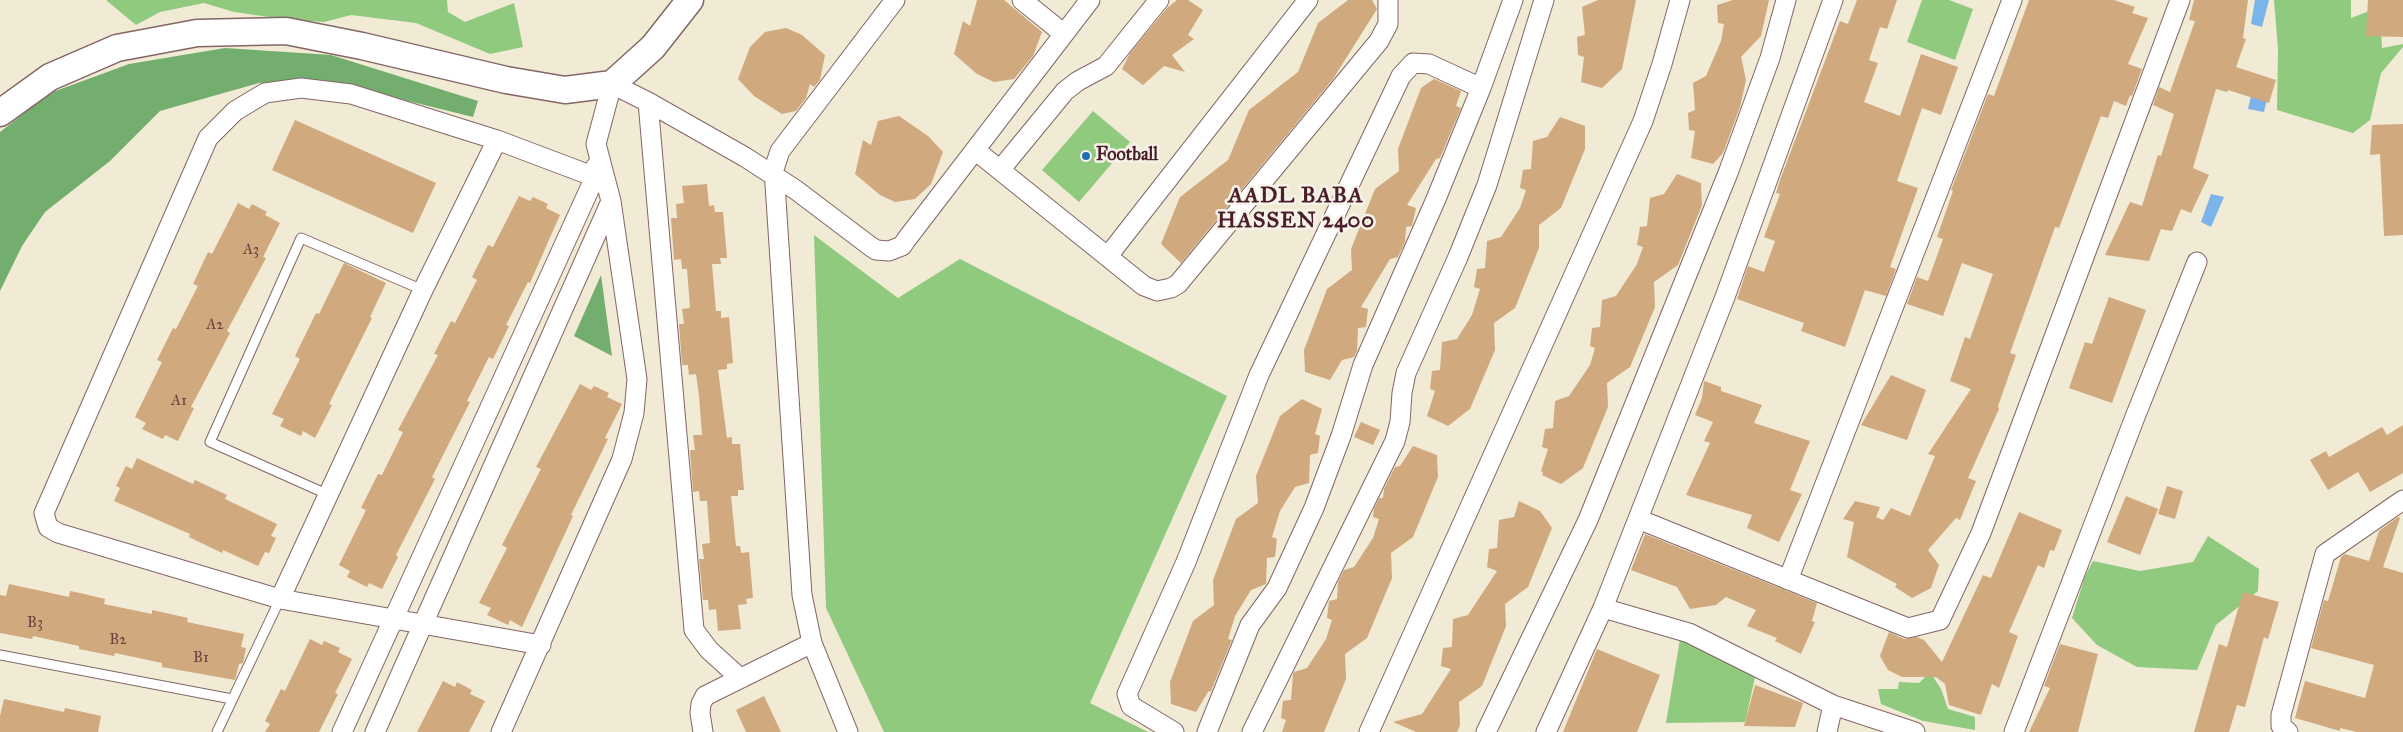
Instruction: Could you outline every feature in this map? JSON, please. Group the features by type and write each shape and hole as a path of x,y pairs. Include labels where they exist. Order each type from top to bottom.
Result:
{"street":[{"path":"342,732 595,177 596,144 612,84 653,48 690,0"},
{"path":"848,732 812,643 802,595 774,175 775,161 780,151 895,0"},
{"path":"1022,0 1064,34"},
{"path":"0,113 50,77 117,48 196,33 286,31 362,46 516,82 565,90 612,84 648,102 774,175 870,246 882,252 902,246 1090,0"},
{"path":"1000,170 1064,92 1078,81 1102,69 1159,0"},
{"path":"1108,256 1308,0"},
{"path":"975,150 1150,289 1164,290 1178,284 1379,41 1388,24 1388,0"},
{"path":"1207,732 1250,625 1277,588 1314,508 1341,436 1363,364 1481,88 1513,0"},
{"path":"1252,732 1395,441 1400,422 1402,393 1406,373 1487,185 1544,0"},
{"path":"1369,732 1640,128 1662,64 1680,0"},
{"path":"1486,732 1588,520 1728,173 1770,58 1786,0"},
{"path":"1546,732 1603,608 1638,519 1724,297 1833,0"},
{"path":"1788,580 2012,0"},
{"path":"1638,519 1908,628 1940,620 1981,533 2180,0"},
{"path":"1174,732 1131,706 1127,694 1186,562 1259,374 1396,86 1401,76 1413,63 1429,64 1481,88"},
{"path":"541,645 280,598 58,533 48,527 44,513 208,138 235,111 264,93 301,88 351,94 497,140 595,177"},
{"path":"648,102 694,630 709,650 740,678"},
{"path":"280,598 423,290 497,140"},
{"path":"501,732 622,459 634,413 637,379 611,201 596,144"},
{"path":"375,732 611,201"},
{"path":"2014,732 2135,416 2197,262"},
{"path":"2288,732 2281,726 2280,715 2325,554 2403,500"},
{"path":"1603,608 1689,633 1833,705 1915,732"},
{"path":"703,732 700,714 705,696 812,643"},
{"path":"1827,732 1833,705"}],"lane":[{"path":"329,495 210,442 301,238 423,290"},
{"path":"217,732 280,598"},
{"path":"0,655 232,700"}],"green space":[{"path":"106,0 447,0 448,12 465,22 514,3 523,47 490,54 416,23 351,15 324,22 283,19 234,12 204,3 160,12 136,25"},
{"path":"1922,0 1949,0 1973,9 1955,60 1907,42"},
{"path":"2274,0 2351,0 2351,18 2380,7 2382,48 2403,44 2403,47 2381,73 2370,120 2353,133 2277,110 2278,49"},
{"path":"225,48 331,55 478,101 473,117 323,80 290,81 259,83 160,111 110,161 45,212 22,246 0,291 0,132 50,93 129,64"},
{"name":"Football","path":"1093,111 1130,142 1079,202 1042,170"},
{"path":"814,235 898,298 960,259 1227,396 1090,703 1148,732 884,732 826,608"},
{"path":"601,275 612,356 574,336"},
{"path":"2208,536 2259,569 2258,591 2216,625 2197,670 2137,667 2097,645 2072,618 2085,576 2093,561 2140,571 2193,562"},
{"path":"1680,639 1756,673 1745,722 1666,723"},
{"path":"1930,672 1941,689 1948,709 1975,717 1975,730 1923,721 1881,704 1878,689 1898,689 1899,682 1919,683"}],"water":[{"path":"2255,0 2269,0 2262,27 2251,24"},
{"path":"2255,78 2271,81 2264,112 2248,109"},
{"path":"2211,194 2224,197 2211,227 2201,222"}],"building":[{"path":"977,0 1004,0 1042,32 1033,56 1014,79 994,82 977,74 954,54 963,21 970,26"},
{"path":"1177,0 1188,0 1203,10 1188,35 1194,39 1172,55 1185,72 1164,66 1143,85 1122,69 1130,53 1167,8"},
{"path":"1348,0 1372,0 1377,9 1333,79 1181,263 1161,244 1180,197 1228,160 1249,110 1298,72 1318,23"},
{"path":"1598,0 1636,0 1622,69 1602,88 1581,82 1584,57 1578,55 1577,37 1585,35 1582,7"},
{"path":"1733,0 1769,0 1761,36 1741,57 1746,80 1740,107 1723,153 1713,164 1691,158 1695,131 1689,130 1688,113 1695,110 1693,83 1706,76 1721,41 1724,24 1718,23 1717,5"},
{"path":"1857,0 1897,0 1887,29 1880,27 1869,60 1878,63 1864,102 1900,116 1921,54 1958,67 1941,115 1922,108 1897,181 1918,188 1890,267 1896,269 1886,296 1865,290 1845,347 1801,331 1804,323 1737,299 1748,266 1764,272 1775,241 1764,237 1780,194 1776,193 1780,180 1840,21 1848,24"},
{"path":"2029,0 2114,0 2135,7 2132,13 2148,18 2128,64 2142,69 2132,96 2130,95 2126,106 2114,101 2108,118 2101,116 2059,228 2055,227 2010,353 2016,355 1998,406 1999,409 1968,478 1976,481 1960,520 1956,518 1928,550 1939,565 1931,588 1912,598 1895,587 1897,584 1847,557 1854,522 1843,519 1855,501 1880,507 1876,517 1883,520 1891,508 1910,516 1935,456 1928,454 1971,389 1950,381 1965,337 1970,339 1993,274 1962,263 1943,316 1907,304 1917,277 1928,281 1943,239 1937,237 1953,191 1951,190 1988,94 1994,96"},
{"path":"2194,0 2248,0 2243,38 2246,39 2236,67 2276,80 2269,103 2228,90 2227,92 2216,89 2193,168 2209,175 2191,213 2181,209 2172,231 2161,229 2149,261 2105,255 2130,202 2142,206 2158,155 2161,156 2174,114 2153,105 2159,87 2170,92 2195,21 2189,20"},
{"path":"2368,0 2403,0 2403,37 2366,36"},
{"path":"786,28 802,35 825,55 820,80 814,87 810,84 806,98 796,111 782,114 754,96 738,79 750,47 765,32"},
{"path":"1434,79 1461,91 1456,106 1461,108 1440,158 1436,159 1407,205 1416,208 1412,226 1406,227 1405,242 1398,257 1390,259 1361,307 1368,309 1366,327 1358,328 1357,351 1354,357 1342,360 1330,380 1305,372 1304,350 1327,289 1352,270 1351,249 1375,189 1399,171 1398,149 1421,88"},
{"path":"899,116 928,136 943,152 931,184 915,199 895,202 880,195 855,174 863,140 871,145 878,121"},
{"path":"1560,117 1585,126 1585,149 1561,208 1539,225 1539,248 1515,308 1494,323 1495,350 1470,409 1448,426 1427,416 1435,391 1430,389 1432,371 1440,370 1442,342 1457,339 1472,315 1480,289 1474,287 1477,269 1485,268 1487,241 1501,237 1520,208 1526,190 1520,188 1523,170 1531,169 1533,141 1547,137"},
{"path":"295,120 436,183 413,233 272,170"},
{"path":"2403,124 2403,235 2384,236 2380,154 2370,155 2372,125"},
{"path":"1677,174 1701,183 1702,205 1678,265 1654,282 1655,307 1630,367 1607,383 1608,407 1583,468 1561,484 1542,475 1543,472 1541,471 1548,449 1542,447 1545,429 1553,428 1555,401 1569,396 1590,365 1595,348 1590,346 1592,328 1600,327 1602,300 1616,296 1637,264 1643,247 1637,245 1640,227 1647,226 1650,198 1664,194"},
{"path":"707,184 709,206 714,205 715,212 723,212 727,258 720,258 721,264 712,264 716,311 721,311 721,318 729,317 733,363 727,364 727,369 718,370 727,438 732,437 732,444 740,444 744,490 738,490 738,496 731,496 736,546 740,546 741,553 749,552 753,598 746,599 747,604 738,605 741,629 718,631 716,609 709,610 708,600 703,600 699,559 704,559 702,544 710,543 707,501 700,501 699,491 693,492 690,450 695,450 693,435 702,435 699,396 696,374 689,375 688,365 682,365 679,324 684,324 682,309 690,308 687,269 682,269 681,259 674,260 671,218 677,218 676,204 684,203 682,186"},
{"path":"519,196 530,201 533,197 548,204 546,208 560,215 530,283 528,282 506,325 509,326 493,359 489,357 467,401 470,402 432,477 435,479 396,555 398,557 382,589 369,583 367,587 347,577 350,571 339,565 366,510 361,508 378,474 382,475 403,432 398,430 438,355 434,354 451,321 455,323 477,280 472,277 488,245 493,247"},
{"path":"238,203 249,209 252,204 267,212 265,215 280,223 263,257 266,258 227,331 230,333 191,407 194,408 178,441 165,435 163,439 142,429 146,423 135,417 162,362 157,360 173,328 176,329 198,286 193,284 208,252 212,254"},
{"path":"344,263 386,283 370,317 372,318 329,404 332,405 315,438 303,431 301,436 280,426 284,419 272,414 300,359 295,356 316,313 319,314"},
{"path":"2109,297 2146,310 2112,403 2069,388 2085,342 2092,344"},
{"path":"1891,375 1926,390 1907,440 1861,425"},
{"path":"1704,381 1721,387 1721,391 1762,405 1754,423 1810,441 1790,490 1802,494 1779,542 1747,528 1752,515 1686,495 1710,443 1704,441 1713,422 1695,415 1702,398"},
{"path":"580,384 591,390 594,386 609,393 607,397 622,404 605,438 608,439 571,515 573,516 522,627 510,620 508,625 487,615 491,608 479,603 507,548 502,545 541,469 536,467"},
{"path":"1302,399 1322,409 1315,434 1320,436 1318,453 1310,455 1309,483 1295,487 1280,511 1272,537 1277,539 1275,557 1267,558 1266,584 1251,590 1235,616 1228,639 1232,640 1211,691 1208,692 1196,712 1171,704 1170,682 1193,621 1214,605 1213,580 1236,519 1258,503 1256,476 1280,416"},
{"path":"1361,422 1380,430 1373,445 1354,437"},
{"path":"2403,425 2403,473 2370,492 2358,472 2328,490 2310,460 2326,451 2329,457 2382,427 2387,435"},
{"path":"1413,446 1437,455 1438,477 1413,537 1391,553 1392,578 1367,638 1345,654 1346,679 1324,732 1282,732 1286,720 1281,718 1283,701 1291,700 1293,674 1307,668 1326,639 1332,620 1327,618 1329,601 1337,599 1338,582 1344,570 1354,567 1373,538 1379,519 1373,517 1374,509 1379,498 1383,498 1384,489 1395,467 1400,466"},
{"path":"137,458 193,484 195,480 227,495 225,499 277,524 271,536 276,538 269,553 265,552 258,566 223,550 222,553 189,537 190,534 114,501 120,488 116,486 126,466 132,469"},
{"path":"2167,486 2183,491 2175,519 2158,514"},
{"path":"2126,496 2158,509 2140,555 2107,542"},
{"path":"1519,501 1540,511 1552,528 1528,587 1505,604 1506,626 1482,686 1459,702 1460,725 1457,732 1416,732 1393,722 1422,714 1451,669 1441,666 1443,648 1452,647 1453,619 1468,615 1497,571 1487,567 1489,549 1497,548 1499,520 1514,517"},
{"path":"2019,512 2062,530 2054,551 2050,550 2044,568 2038,565 2009,632 2018,636 1999,688 1992,684 1981,715 1949,705 1945,684 1936,677 1902,677 1888,670 1880,656 1889,632 1904,639 1917,637 1924,640 1942,662 1983,575 1991,578"},
{"path":"2398,517 2400,518 2383,567 2403,573 2403,732 2357,732 2340,728 2340,731 2295,718 2305,681 2365,698 2374,665 2311,648 2324,600 2328,601 2341,557 2345,554 2369,561 2379,531"},
{"path":"1645,534 1817,603 1812,621 1815,622 1801,654 1775,641 1777,638 1747,626 1756,610 1726,597 1716,605 1690,609 1677,587 1631,570"},
{"path":"9,584 69,597 70,591 80,593 105,599 104,604 152,614 152,610 188,618 187,622 244,634 241,647 246,648 243,663 239,664 235,680 162,667 162,663 115,653 114,656 79,649 79,646 33,636 32,639 0,633 0,595 6,596"},
{"path":"2243,592 2279,602 2268,639 2264,637 2245,707 2237,705 2229,732 2194,732 2219,644 2227,647"},
{"path":"310,639 322,645 324,641 340,648 338,652 352,659 335,693 338,694 319,732 265,732 270,724 265,721 281,689 285,691"},
{"path":"2060,644 2098,654 2078,732 2029,732 2050,688 2044,686"},
{"path":"1597,649 1660,675 1637,732 1563,732"},
{"path":"443,681 455,687 457,682 472,690 470,694 485,701 469,732 417,732"},
{"path":"1755,685 1803,703 1795,727 1744,726"},
{"path":"764,696 781,732 746,732 736,710"},
{"path":"4,699 64,712 65,708 101,716 98,732 0,732 0,716"}],"place":[{"name":"Football","path":"1086,156"}],"district":[{"name":"AADL BABA HASSEN 2400","path":"1296,210"}]}
